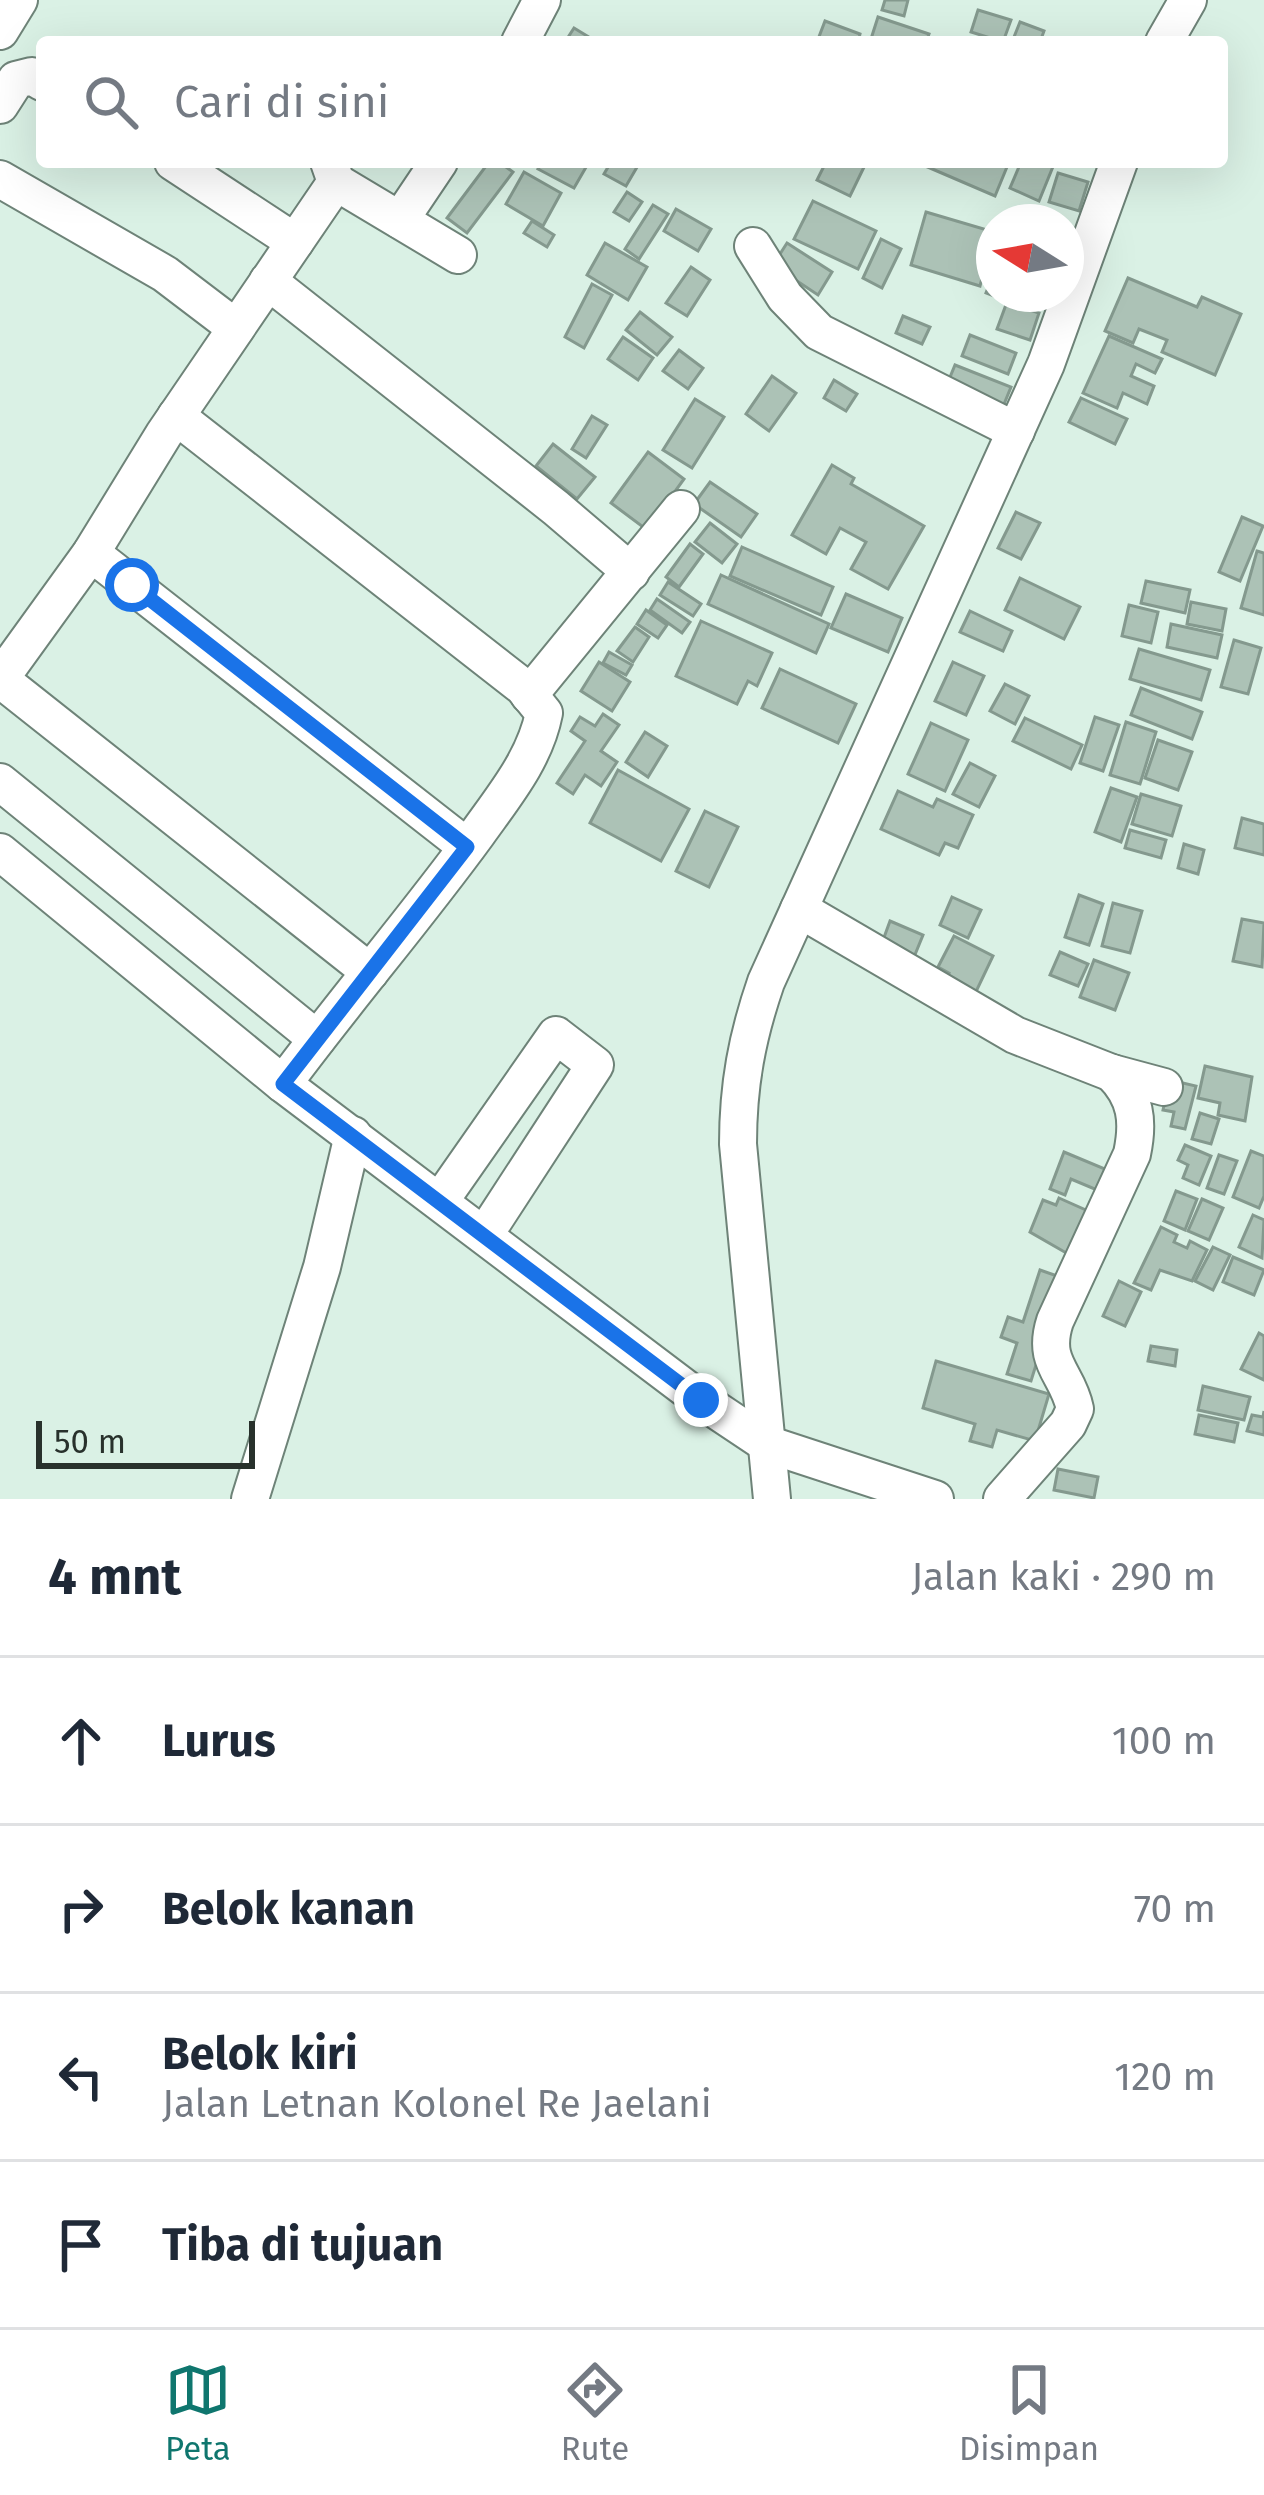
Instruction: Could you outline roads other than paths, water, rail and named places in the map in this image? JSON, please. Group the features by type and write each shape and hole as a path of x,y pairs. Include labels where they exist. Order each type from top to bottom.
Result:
{"street":[{"path":"0,31 19,0"},
{"path":"523,36 542,0"},
{"path":"1167,36 1188,0"},
{"path":"0,105 16,80 36,78"},
{"path":"181,168 295,242"},
{"path":"400,220 435,168"},
{"path":"772,1499 738,1144 738,1090 747,1036 799,909 1046,364 1117,168"},
{"path":"370,972 0,679 91,553 176,416 295,242 333,172 458,255"},
{"path":"0,179 165,274 236,328"},
{"path":"753,246 785,297 819,332 1016,431"},
{"path":"268,281 631,572"},
{"path":"176,416 530,695 544,713 539,739 515,780 283,1084"},
{"path":"530,695 681,509"},
{"path":"91,553 467,847"},
{"path":"0,782 316,1039"},
{"path":"0,852 283,1084 684,1388 767,1444 935,1499"},
{"path":"799,909 1015,1036 1164,1087"},
{"path":"440,1201 556,1035 595,1065 485,1234"},
{"path":"1002,1499 1073,1417 1074,1401 1050,1356 1055,1321 1132,1154 1137,1133 1132,1097 1112,1073"},
{"path":"250,1499 322,1267 353,1135"}]}
